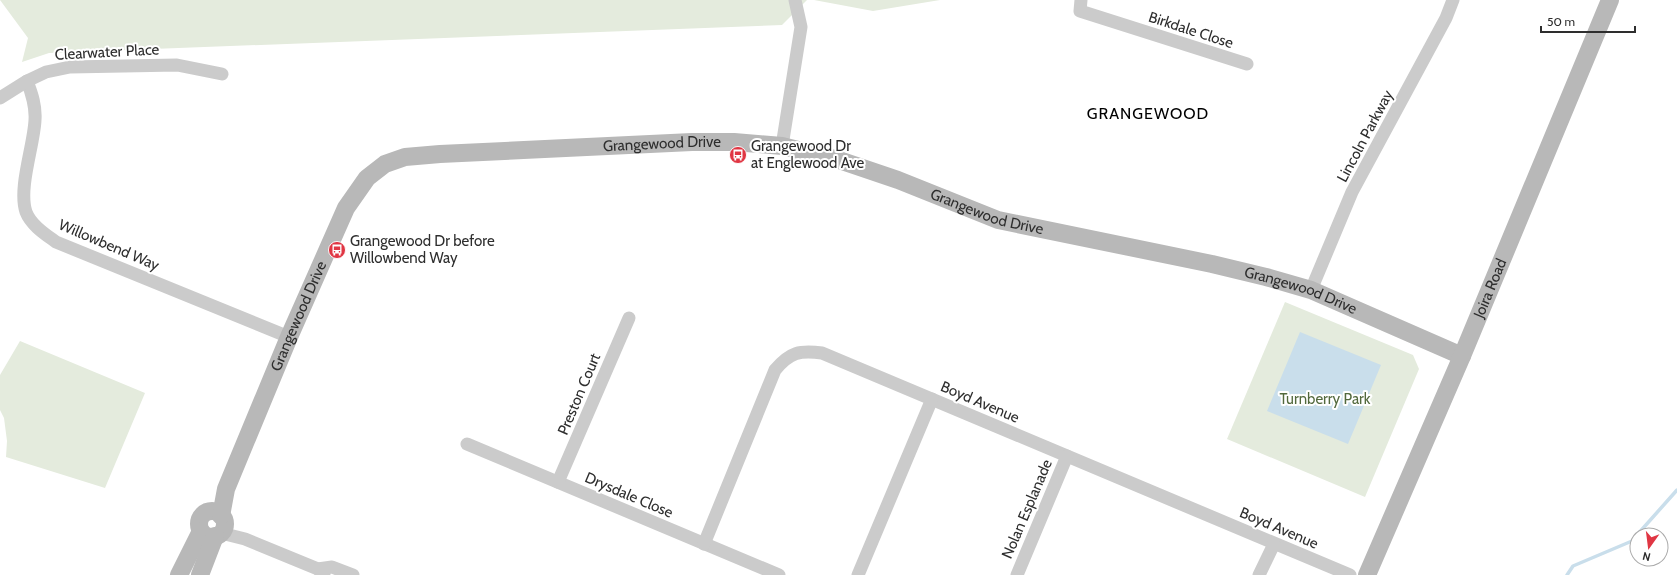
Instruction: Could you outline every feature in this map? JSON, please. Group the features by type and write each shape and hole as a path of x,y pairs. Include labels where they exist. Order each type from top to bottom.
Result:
{"street":[{"path":"782,146 801,27 795,0"},
{"name":"Lincoln Parkway","path":"1311,290 1352,192 1446,18 1453,0"},
{"name":"Joira Road","path":"1366,575 1462,356 1610,0"},
{"name":"Birkdale Close","path":"1081,6 1247,64"},
{"name":"Clearwater Place","path":"0,98 27,81 46,72 70,67 177,65 222,74"},
{"name":"Willowbend Way","path":"27,81 34,100 35,119 24,193 26,212 39,230 56,242 289,337"},
{"name":"Grangewood Drive","path":"215,525 226,489 289,337 346,208 367,178 385,164 405,157 692,142 734,142 782,146 846,162 898,180 998,220 1212,264 1311,290 1462,356"},
{"name":"Preston Court","path":"558,482 629,318"},
{"name":"Boyd Avenue","path":"704,544 775,370 783,360 795,353 808,351 822,354 932,399 1350,575"},
{"path":"858,575 932,399"},
{"name":"Drysdale Close","path":"467,444 779,575"},
{"name":"Nolan Esplanade","path":"1017,575 1066,456"},
{"path":"215,525 321,572 332,567 353,575"},
{"path":"179,575 215,525"},
{"path":"200,575 215,525"},
{"path":"1260,575 1274,544"}],"green space":[{"path":"0,0 807,0 782,25 49,53 22,62 28,38"},
{"path":"814,0 940,0 873,11"},
{"name":"Turnberry Park","path":"1285,302 1413,355 1419,369 1365,497 1227,439"},
{"path":"20,341 145,393 105,488 6,457 7,441 4,418 0,410 0,375"}],"water":[{"path":"1300,332 1381,365 1348,444 1267,411"}],"waterway":[{"path":"1644,527 1677,490"},
{"path":"1567,575 1573,566 1629,542"}],"place":[{"name":"Grangewood Dr at Englewood Ave","path":"738,155"},
{"name":"Grangewood Dr before Willowbend Way","path":"337,250"}],"district":[{"name":"GRANGEWOOD","path":"1148,113"}]}
